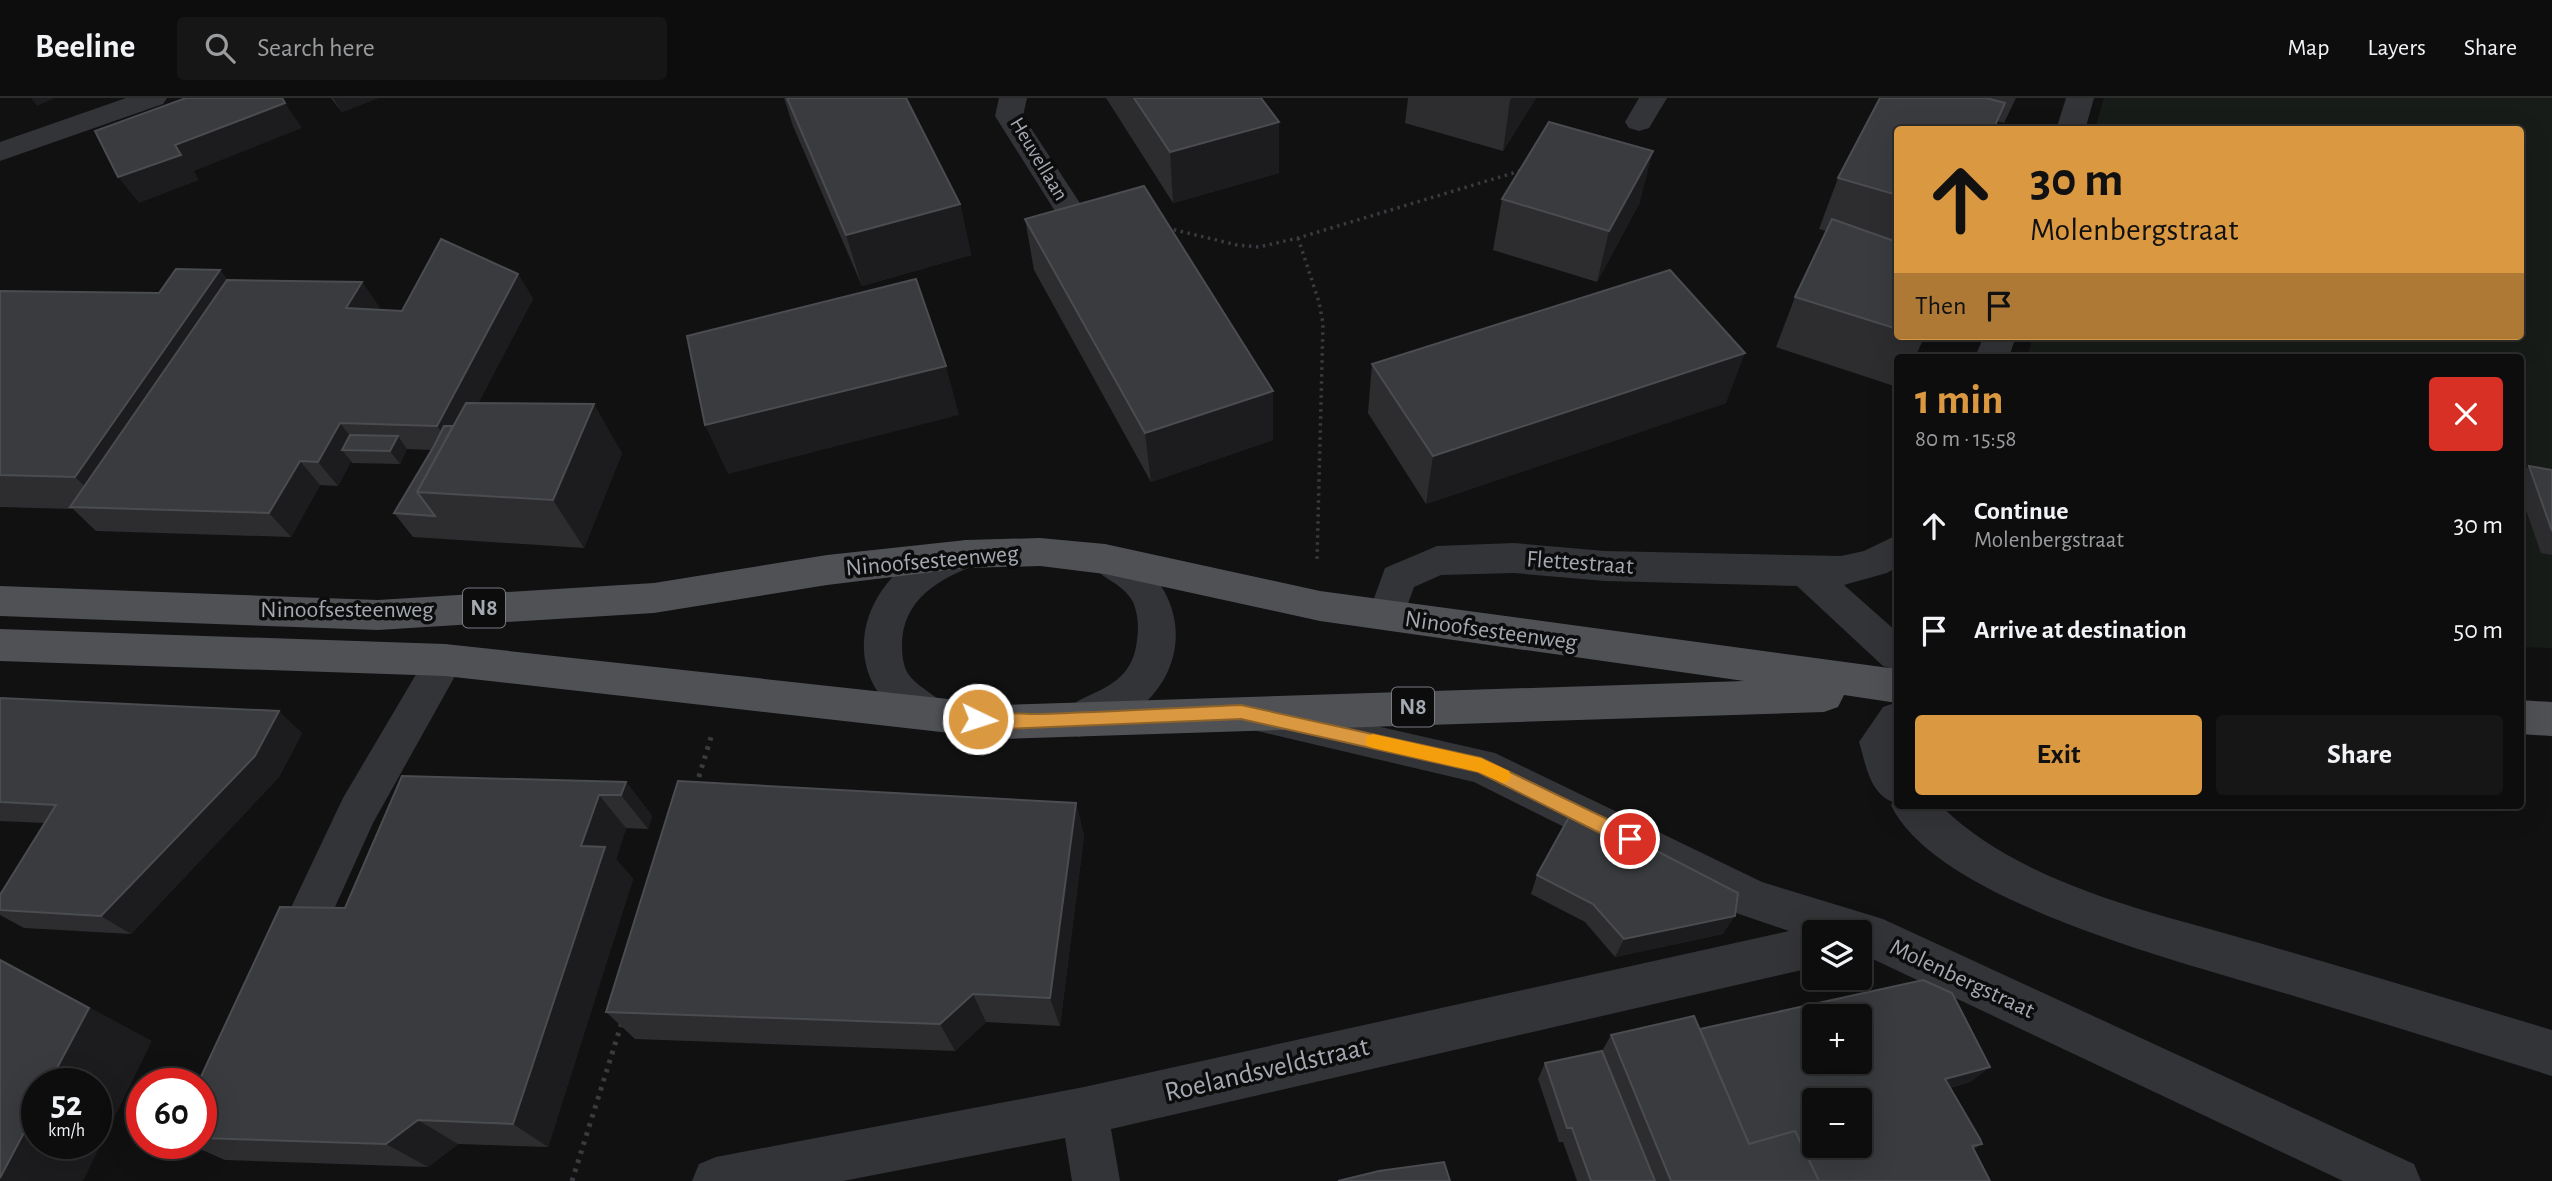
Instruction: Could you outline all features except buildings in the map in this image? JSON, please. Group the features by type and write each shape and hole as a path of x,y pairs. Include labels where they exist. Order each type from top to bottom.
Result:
{"main road":[{"name":"Ninoofsesteenweg","path":"0,601 378,615 654,598 827,570 966,554 1040,552 1105,559 1320,606 1894,686"},
{"name":"Ninoofsesteenweg","path":"0,645 445,660 1003,722 1241,712 1894,693"},
{"path":"2524,717 2552,719"}],"street":[{"path":"3,146 153,98"},
{"name":"Heuvellaan","path":"1013,98 1010,116 1014,125 1076,219"},
{"path":"2071,126 2080,98"},
{"name":"Flettestraat","path":"1387,615 1398,578 1437,561 1514,558 1605,566 1806,571 1841,570 1874,562 1894,551"},
{"path":"929,713 907,699 891,681 883,661 881,638 887,616 900,595 918,577 941,563 966,554"},
{"path":"1079,720 1106,709 1129,693 1146,673 1156,651 1158,628 1154,607 1143,587 1127,571 1105,559"},
{"path":"1806,571 1894,652"},
{"path":"274,989 358,811 445,660"},
{"name":"Molenbergstraat","path":"1241,712 1481,766 1754,900 1816,920"},
{"path":"1894,723 1879,742 1894,781"},
{"path":"1915,809 1928,825 1964,854 2064,902 2552,1053"},
{"name":"Molenbergstraat","path":"1872,939 2397,1181"},
{"name":"Roelandsveldstraat","path":"716,1181 1084,1111 1802,949"},
{"path":"1084,1111 1096,1181"}],"path":[{"path":"1159,226 1237,245 1259,247 1298,238 1530,168"},
{"path":"1298,238 1319,302 1323,324 1317,561 1320,606"},
{"path":"693,795 726,690"},
{"path":"572,1181 622,1021"}],"shaded area":[{"path":"2104,98 2552,98 2552,648 2524,647 2524,354 2028,354 2032,340 2524,340 2524,126 2096,126"}],"slow traffic":[{"path":"1373,741 1481,766 1503,776"}],"route":[{"path":"978,719 1003,722 1054,721 1241,712 1481,766 1630,839"}]}
